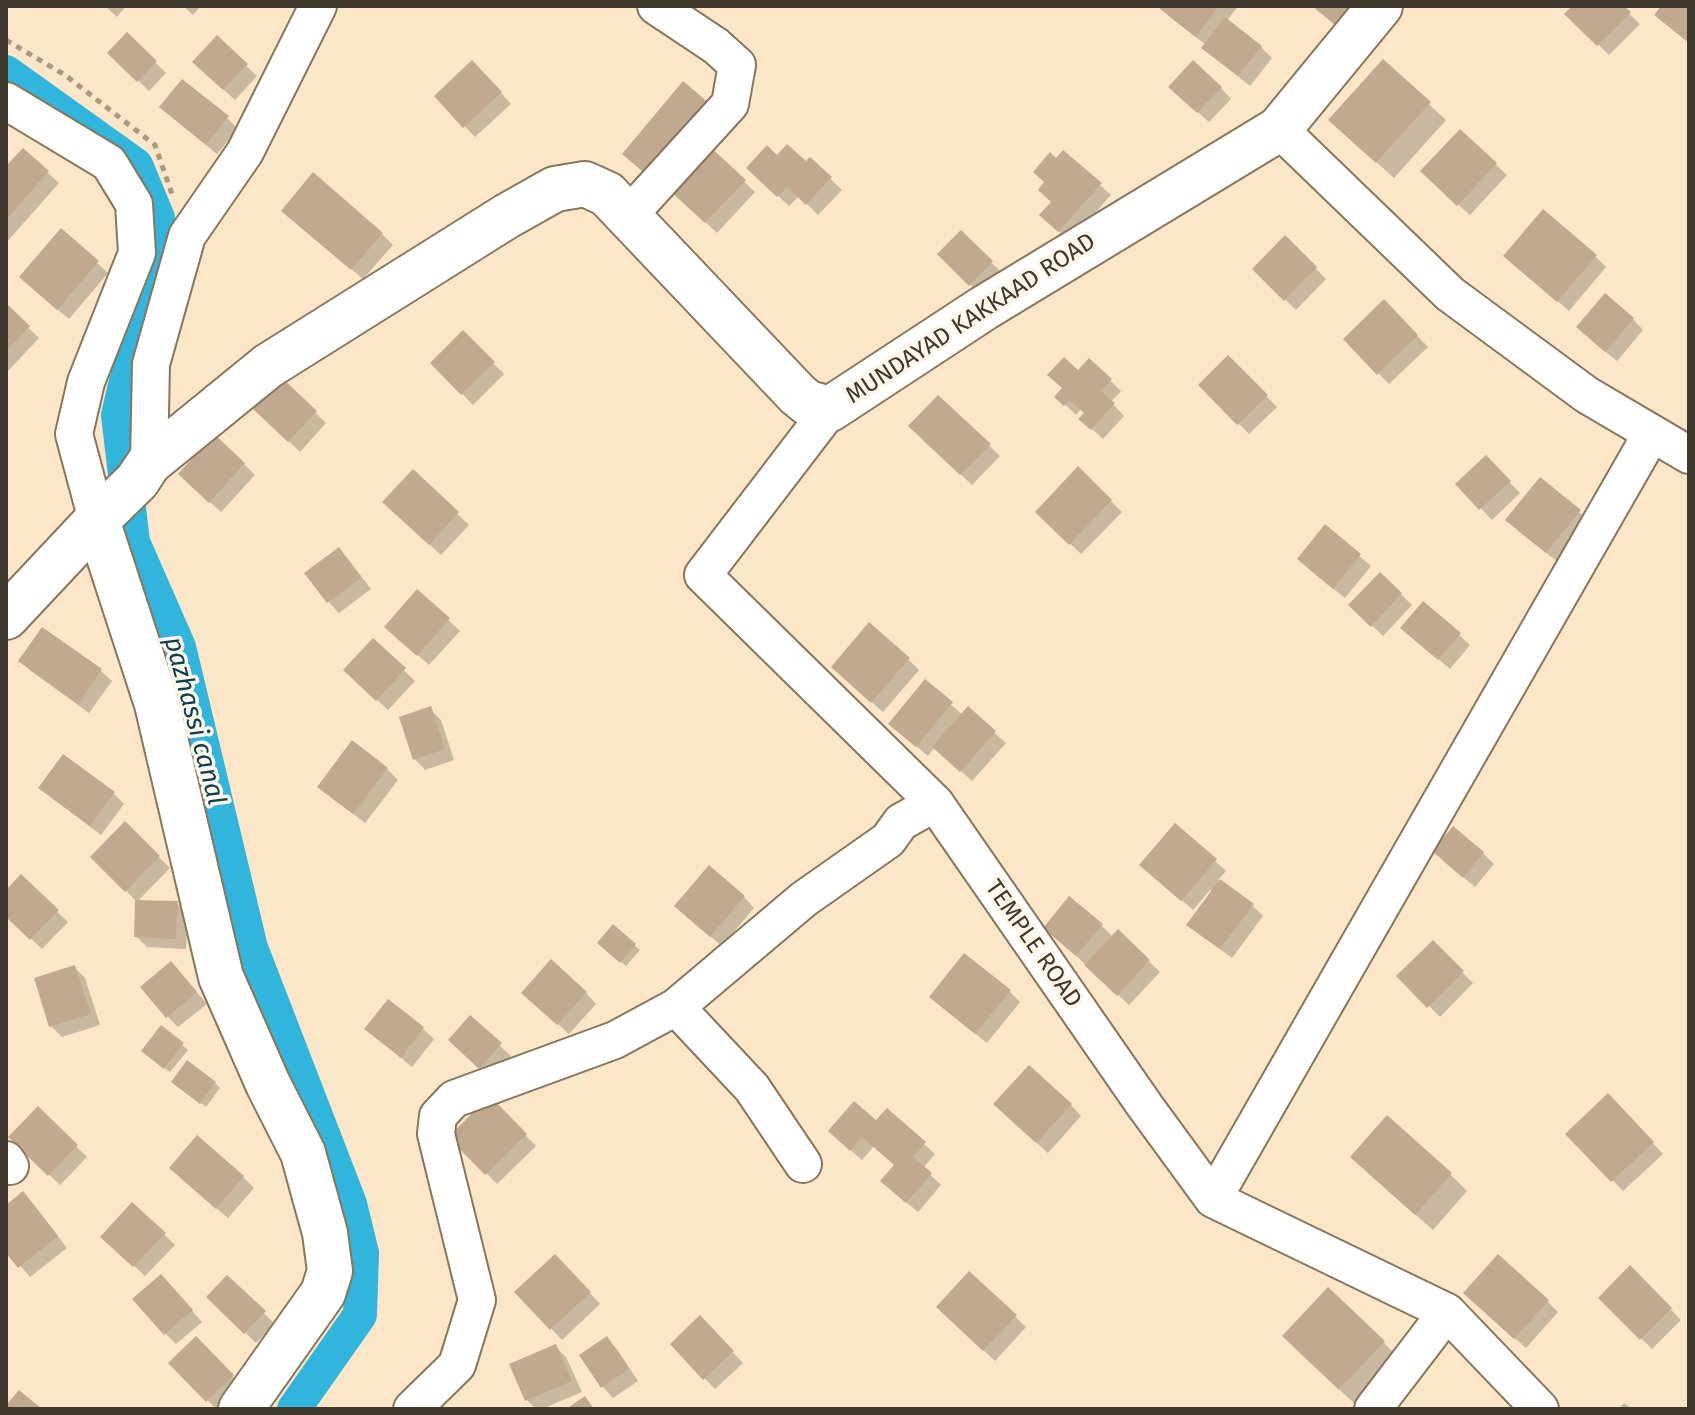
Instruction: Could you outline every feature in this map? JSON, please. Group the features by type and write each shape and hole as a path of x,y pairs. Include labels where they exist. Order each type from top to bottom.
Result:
{"main road":[{"name":"MUNDAYAD KAKKAAD ROAD","path":"6,617 123,493 268,366 555,189 585,184 607,194 798,395 808,403 830,409 984,308 1279,129 1380,6"},
{"path":"123,493 157,704 221,977 268,1084 303,1153 325,1233 330,1271 323,1293 241,1409"}],"street":[{"path":"123,493 151,364 187,236 245,152 318,6"},
{"path":"628,216 730,104 737,65 716,46 656,6"},
{"path":"6,101 109,163 134,204 137,253 86,382 74,434 123,493"},
{"path":"1279,129 1450,294 1587,395 1689,455"},
{"name":"TEMPLE ROAD","path":"830,409 703,575 935,803 1213,1199 1447,1312 1540,1409"},
{"path":"1213,1199 1652,433"},
{"path":"412,1409 457,1365 477,1300 436,1134 438,1116 454,1099 615,1040 676,1007 804,899 888,840 901,822 935,803"},
{"path":"676,1007 752,1088 803,1164"},
{"path":"1373,1409 1447,1312"}],"building":[{"path":"1160,6 1219,6 1196,37"},
{"path":"1312,6 1351,6 1335,25"},
{"path":"1572,6 1624,6 1631,12 1597,46 1564,14"},
{"path":"1661,6 1689,6 1689,43 1654,15"},
{"path":"1225,17 1262,46 1238,76 1201,48"},
{"path":"127,32 157,61 137,82 107,53"},
{"path":"217,35 248,64 223,90 192,62"},
{"path":"1383,59 1431,102 1376,163 1328,120"},
{"path":"472,60 502,92 463,128 434,96"},
{"path":"1193,60 1222,87 1197,113 1168,87"},
{"path":"182,79 229,116 206,145 159,107"},
{"path":"683,81 717,110 655,182 622,154"},
{"path":"1460,129 1497,163 1457,206 1420,171"},
{"path":"707,144 746,180 705,223 667,188"},
{"path":"787,144 806,161 810,157 832,177 806,205 787,187 777,197 746,168 767,145 777,155"},
{"path":"23,148 49,171 6,220 6,166"},
{"path":"1063,150 1102,183 1058,232 1039,215 1051,202 1038,190 1044,182 1033,172 1050,152 1056,158"},
{"path":"313,172 383,233 351,270 281,211"},
{"path":"1543,209 1597,255 1557,302 1503,256"},
{"path":"61,228 99,261 57,310 19,277"},
{"path":"961,230 993,261 969,286 937,254"},
{"path":"1285,235 1317,267 1284,301 1252,269"},
{"path":"1605,293 1634,318 1605,352 1576,327"},
{"path":"1384,299 1418,335 1377,375 1343,339"},
{"path":"6,303 30,326 6,351"},
{"path":"463,330 495,362 461,395 430,363"},
{"path":"1228,355 1268,395 1237,425 1198,385"},
{"path":"1064,357 1078,370 1089,358 1112,379 1101,391 1115,403 1091,430 1078,419 1084,413 1069,400 1064,406 1054,397 1062,388 1047,375"},
{"path":"282,378 317,411 288,442 253,409"},
{"path":"938,395 991,444 960,475 908,426"},
{"path":"214,434 245,463 209,503 178,474"},
{"path":"1486,455 1511,481 1479,510 1455,484"},
{"path":"1078,466 1112,500 1069,545 1035,512"},
{"path":"413,469 459,512 429,545 382,502"},
{"path":"1540,477 1581,510 1546,553 1505,520"},
{"path":"1325,524 1361,554 1333,589 1297,559"},
{"path":"339,547 361,578 327,603 304,573"},
{"path":"1380,572 1402,593 1371,627 1348,605"},
{"path":"417,589 450,618 417,656 384,627"},
{"path":"1423,601 1461,633 1438,660 1400,628"},
{"path":"869,622 910,658 871,703 831,667"},
{"path":"42,627 102,669 78,704 18,661"},
{"path":"373,638 406,668 376,701 343,670"},
{"path":"925,679 953,702 916,747 888,724"},
{"path":"431,706 445,749 413,760 399,717"},
{"path":"968,706 996,731 960,772 932,747"},
{"path":"352,740 388,768 353,814 317,787"},
{"path":"63,754 115,792 90,826 38,788"},
{"path":"125,821 160,856 125,892 90,857"},
{"path":"1175,823 1217,859 1181,901 1139,865"},
{"path":"1453,826 1484,852 1463,878 1432,851"},
{"path":"709,865 745,896 710,937 674,906"},
{"path":"21,874 59,910 30,940 6,917 6,890"},
{"path":"1220,879 1254,904 1220,949 1186,925"},
{"path":"1069,896 1103,924 1076,956 1043,928"},
{"path":"135,900 178,901 176,939 134,937"},
{"path":"613,924 636,944 620,963 597,943"},
{"path":"1118,929 1150,960 1117,996 1084,965"},
{"path":"1433,940 1464,971 1427,1008 1396,976"},
{"path":"964,953 1011,990 975,1034 929,997"},
{"path":"551,959 587,992 557,1025 521,993"},
{"path":"171,961 197,992 166,1018 140,987"},
{"path":"75,965 91,1014 49,1027 34,978"},
{"path":"388,999 424,1027 401,1058 364,1029"},
{"path":"470,1015 502,1043 479,1069 448,1040"},
{"path":"161,1025 184,1043 164,1069 141,1051"},
{"path":"187,1060 216,1082 200,1104 171,1082"},
{"path":"1029,1065 1072,1104 1036,1143 993,1104"},
{"path":"1608,1093 1654,1142 1611,1182 1565,1134"},
{"path":"490,1096 527,1134 485,1175 448,1137"},
{"path":"854,1101 876,1120 887,1108 926,1142 913,1157 932,1173 906,1203 880,1181 894,1165 862,1137 850,1151 828,1131"},
{"path":"38,1106 78,1145 48,1176 8,1137"},
{"path":"1387,1115 1452,1173 1415,1215 1350,1157"},
{"path":"197,1135 244,1176 216,1209 169,1168"},
{"path":"23,1191 58,1236 18,1268 6,1253 6,1205"},
{"path":"132,1202 166,1233 133,1267 100,1237"},
{"path":"555,1254 591,1292 550,1330 514,1292"},
{"path":"1498,1254 1549,1300 1514,1339 1463,1293"},
{"path":"1630,1265 1672,1308 1640,1340 1598,1298"},
{"path":"969,1271 1017,1315 983,1351 936,1307"},
{"path":"161,1274 193,1310 164,1335 132,1299"},
{"path":"227,1275 266,1311 244,1334 206,1297"},
{"path":"1328,1287 1385,1341 1339,1390 1282,1336"},
{"path":"700,1315 734,1351 703,1380 670,1344"},
{"path":"196,1336 234,1375 206,1402 168,1363"},
{"path":"607,1336 629,1369 601,1388 579,1355"},
{"path":"556,1344 572,1381 525,1401 509,1364"},
{"path":"19,1390 42,1409 6,1409"},
{"path":"585,1396 594,1409 566,1409"}],"waterway":[{"name":"pazhassi canal","path":"6,72 136,165 158,218 149,280 118,415 133,542 179,647 251,948 350,1204 362,1253 360,1315 294,1409"}]}
